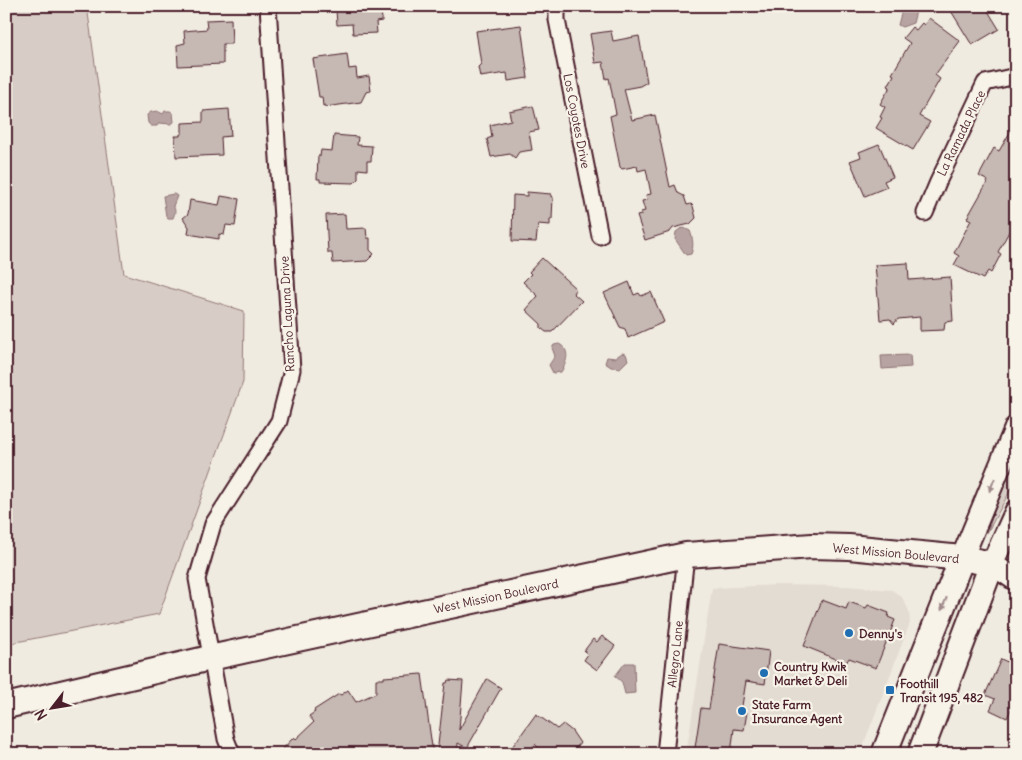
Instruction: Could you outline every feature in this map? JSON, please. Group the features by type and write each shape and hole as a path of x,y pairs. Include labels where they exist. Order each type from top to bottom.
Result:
{"main road":[{"path":"884,754 1016,427"},
{"path":"920,754 992,564 1016,511"},
{"name":"West Mission Boulevard","path":"6,706 210,658 686,555 812,546 850,547 962,558 992,564"},
{"path":"992,564 1016,560"},
{"path":"992,564 1016,580"}],"street":[{"name":"Rancho Laguna Drive","path":"210,658 197,579 213,524 279,421 292,370 268,6"},
{"name":"Los Coyotes Drive","path":"557,6 557,20 600,236"},
{"name":"La Ramada Place","path":"925,213 985,83 1016,76"},
{"name":"Allegro Lane","path":"665,754 686,555"},
{"path":"210,658 226,739 232,754"}],"shaded area":[{"path":"6,6 87,6 124,274 244,311 243,382 159,614 6,644"},
{"path":"911,8 916,11 913,23 902,27 898,25 902,10"},
{"path":"157,111 163,114 165,111 170,111 173,113 174,122 171,124 159,123 157,126 151,126 148,123 147,115"},
{"path":"174,194 177,196 173,206 175,213 173,218 168,218 166,216 163,196"},
{"path":"684,228 690,231 693,242 691,254 686,255 675,239 676,232"},
{"path":"559,344 565,349 567,356 561,372 553,373 549,365 555,356 552,348 554,345"},
{"path":"622,353 626,354 628,360 620,368 611,367 605,363 607,357 615,358"},
{"path":"910,355 911,367 882,369 881,356"},
{"path":"1016,447 1016,480 987,533"},
{"path":"778,585 848,586 892,590 902,597 909,611 910,623 860,754 686,754 712,588"},
{"path":"625,663 634,663 635,693 625,694 622,682 615,676"}],"building":[{"path":"339,6 381,6 382,21 376,22 377,33 353,34 352,24 337,25 336,10 339,10"},
{"path":"948,6 985,6 999,29 972,45"},
{"path":"929,18 960,41 935,75 940,79 919,116 930,122 913,150 876,128 882,118 880,117 885,107 880,104 890,87 888,86 894,75 892,74 910,43 903,38 912,27 916,30 922,23 924,25"},
{"path":"231,19 232,44 223,44 223,64 178,66 177,45 185,43 184,31 207,29 206,20"},
{"path":"521,25 528,78 508,81 507,73 480,77 478,67 481,64 476,31"},
{"path":"611,31 613,41 639,36 647,82 640,86 624,89 632,120 655,115 670,187 675,185 678,193 684,196 687,205 691,204 693,206 696,218 690,224 673,228 670,232 645,240 637,216 645,211 642,201 647,200 646,195 651,194 646,169 638,171 637,166 622,169 620,167 610,116 616,114 609,78 606,79 603,62 595,63 590,34"},
{"path":"347,54 349,69 356,68 357,78 369,76 371,91 366,92 361,102 325,107 325,105 323,106 322,97 319,97 313,59"},
{"path":"533,106 539,130 529,132 532,150 519,152 515,158 510,154 491,157 487,139 492,137 490,125 511,120 509,111"},
{"path":"229,109 231,136 221,137 222,155 176,157 175,136 182,134 182,123 203,122 203,111"},
{"path":"1016,122 1016,230 1011,228 998,252 1001,254 991,273 988,271 983,279 954,265 959,256 954,253 971,220 967,218 988,181 979,176 994,148 999,151"},
{"path":"334,135 358,137 357,145 372,146 371,161 367,161 367,170 358,169 358,179 354,183 320,182 320,179 317,179 318,156 320,156 321,150 332,151"},
{"path":"879,144 893,177 884,181 887,187 865,196 850,161 861,157 859,152"},
{"path":"527,192 551,194 551,197 553,197 552,219 550,219 550,225 538,224 536,242 512,241 513,195 527,196"},
{"path":"221,196 239,199 235,226 226,225 224,235 219,234 219,239 188,234 189,227 183,218 188,214 190,200 219,205"},
{"path":"345,214 346,229 366,228 367,238 370,238 370,250 374,254 367,261 333,263 332,253 328,253 326,215"},
{"path":"542,258 576,289 573,293 582,301 552,332 546,332 541,328 541,324 526,310 538,296 523,282 531,274 529,272"},
{"path":"908,263 909,280 950,277 953,321 945,322 944,330 920,331 920,317 898,319 894,324 890,319 880,320 875,265"},
{"path":"629,282 634,295 639,293 641,296 651,292 664,322 628,338 625,329 620,327 604,293"},
{"name":"Denny's","path":"822,600 846,609 849,602 866,608 868,605 889,613 888,617 895,620 876,668 849,658 846,663 804,646"},
{"path":"602,636 615,646 597,670 584,660 588,654 584,651 593,639 597,642"},
{"path":"719,644 769,651 765,684 746,681 741,712 747,712 744,730 734,729 731,754 694,754 701,708 709,709"},
{"path":"1001,659 1016,666 1016,693 1013,700 1015,701 1007,718 990,710 995,699 985,695"},
{"path":"422,674 433,754 278,754 294,737 296,739 314,722 309,716 315,712 314,710 339,694 341,695 348,690 356,702 376,693 376,679"},
{"path":"487,679 501,688 467,748 458,743 457,754 437,754 445,683 448,680 463,681 459,730"},
{"path":"536,714 557,729 563,724 572,731 580,743 578,746 566,754 544,754 535,744 528,754 507,754"}],"place":[{"name":"Denny's","path":"849,633"},
{"name":"Country Kwik Market & Deli","path":"764,673"},
{"name":"Foothill Transit 195, 482","path":"890,690"},
{"name":"State Farm Insurance Agent","path":"742,711"}]}
